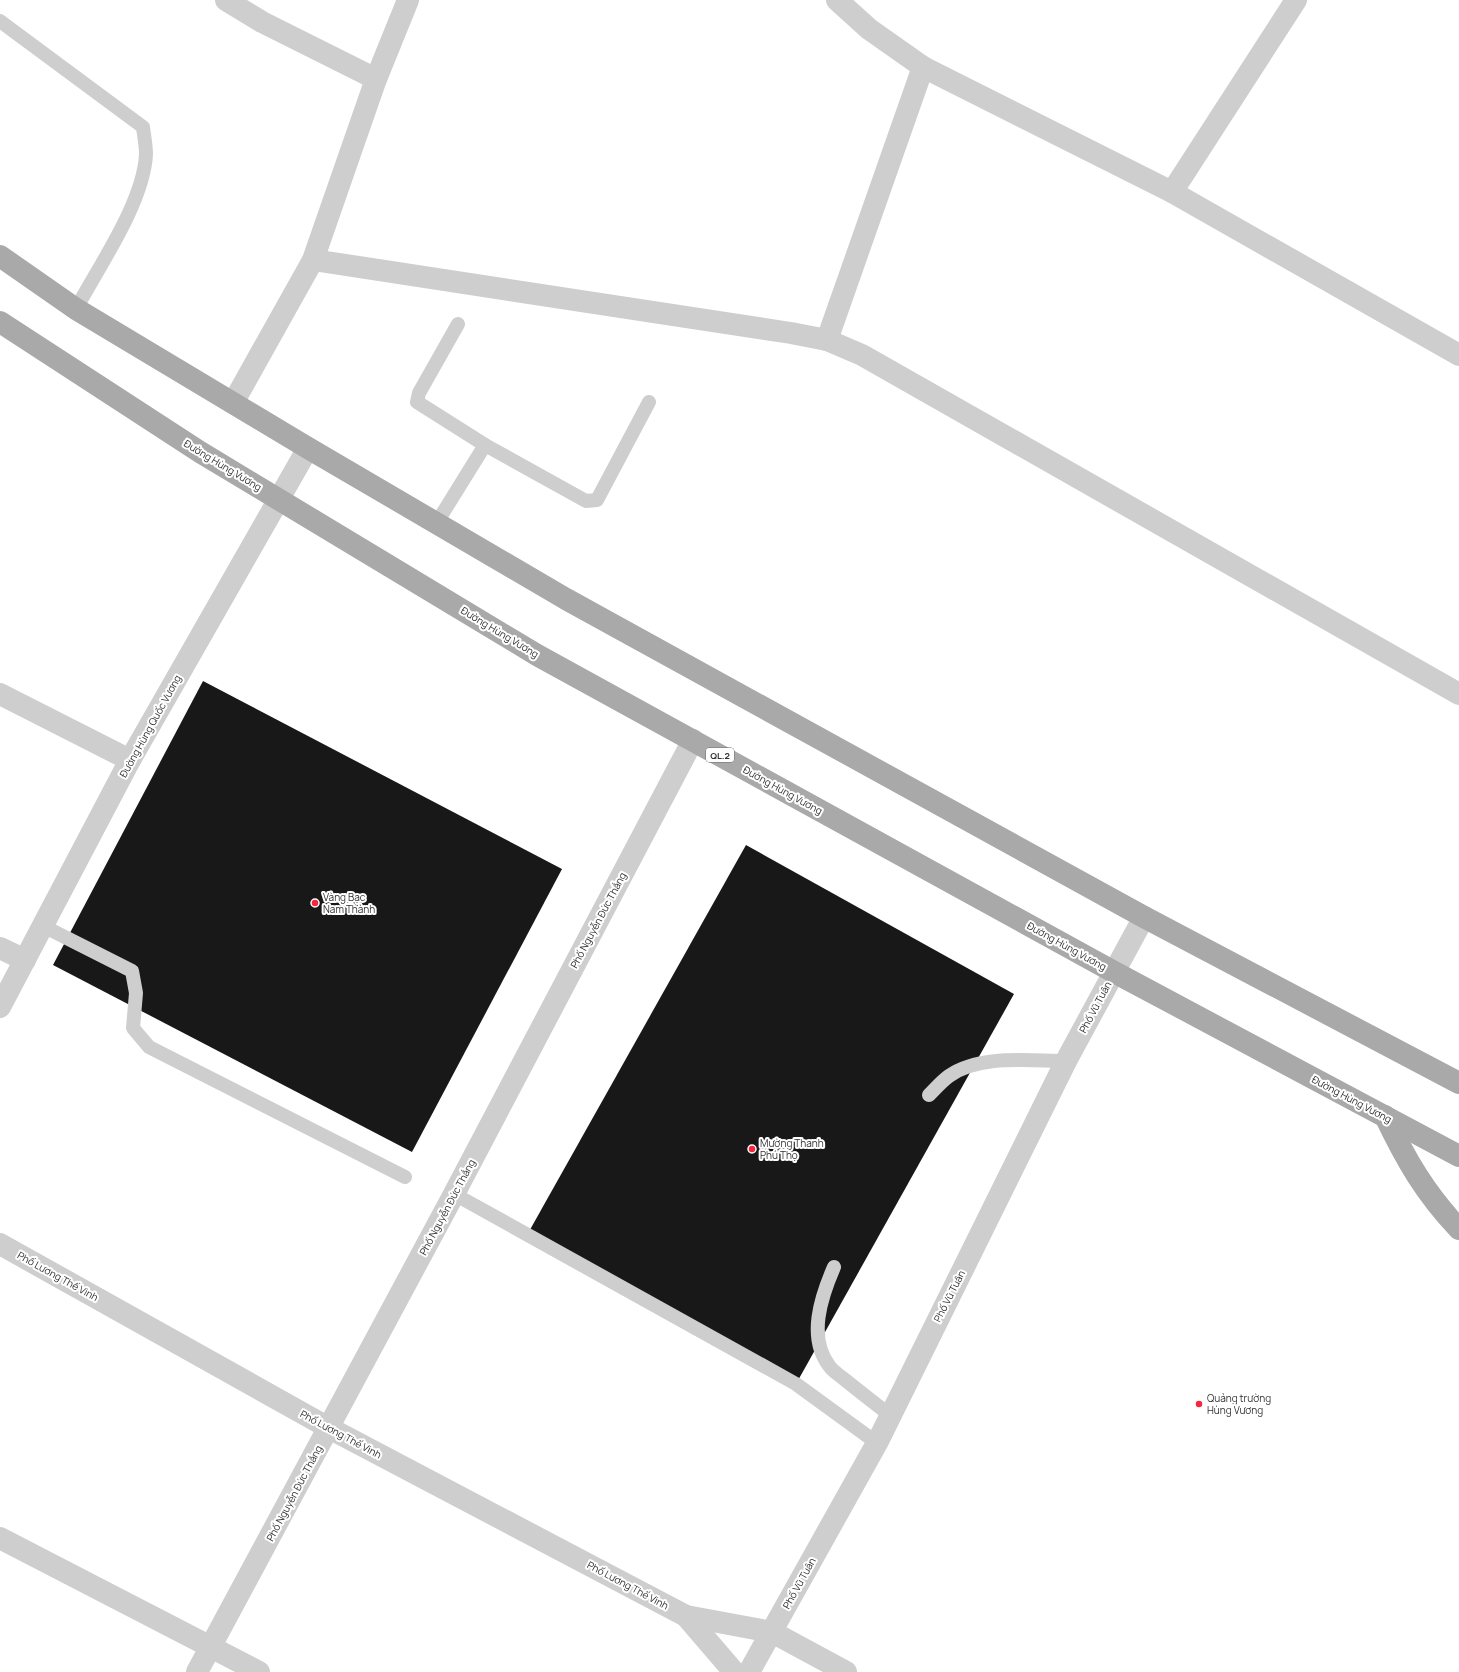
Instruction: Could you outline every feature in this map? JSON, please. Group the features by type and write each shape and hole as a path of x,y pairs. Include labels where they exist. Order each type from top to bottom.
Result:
{"main road":[{"path":"0,256 76,308 308,448 566,600 1144,917 1459,1083"},
{"name":"Đường Hùng Vương","path":"0,322 200,452 537,655 1114,972 1459,1156"},
{"path":"1385,1116 1403,1154 1424,1188 1459,1229"}],"street":[{"path":"226,0 262,22 376,79"},
{"path":"233,403 313,260 376,79 408,0"},
{"path":"836,0 869,29 923,67 1172,192 1459,355"},
{"path":"1172,192 1296,0"},
{"path":"827,340 923,67"},
{"path":"313,260 791,333 827,340 869,359 1459,694"},
{"name":"Đường Hùng Quốc Vương","path":"0,1007 130,760 308,448"},
{"path":"0,694 130,760"},
{"name":"Phố Nguyễn Đức Thắng","path":"197,1672 454,1194 693,740"},
{"name":"Phố Vũ Tuân","path":"749,1672 877,1443 1066,1060 1144,917"},
{"path":"0,948 25,960"},
{"name":"Phố Lương Thế Vinh","path":"0,1244 329,1428 686,1616 772,1632 846,1672"},
{"path":"0,1538 259,1672"},
{"name":"Phố Lương Thế Vinh","path":"686,1616 734,1672"}],"lane":[{"path":"0,21 143,127 146,154 141,182 132,208 76,308"},
{"path":"458,324 419,393 417,402 485,445 586,501 597,500 649,402"},
{"path":"436,524 485,445"},
{"path":"43,926 132,971 136,993 133,1028 149,1047 405,1177"},
{"path":"929,1095 949,1076 976,1063 993,1061 1066,1060"},
{"path":"454,1194 796,1384 877,1443"},
{"path":"834,1267 825,1288 820,1306 818,1328 819,1344 830,1367 890,1415"}],"building":[{"name":"Vàng Bạc Nam Thành","path":"203,681 562,869 412,1152 53,965"},
{"name":"Mường Thanh Phú Thọ","path":"746,845 1014,994 796,1384 527,1235"}],"place":[{"name":"Vàng Bạc Nam Thành","path":"315,903"},
{"name":"Mường Thanh Phú Thọ","path":"752,1149"},
{"name":"Quảng trường Hùng Vương","path":"1199,1404"}]}
